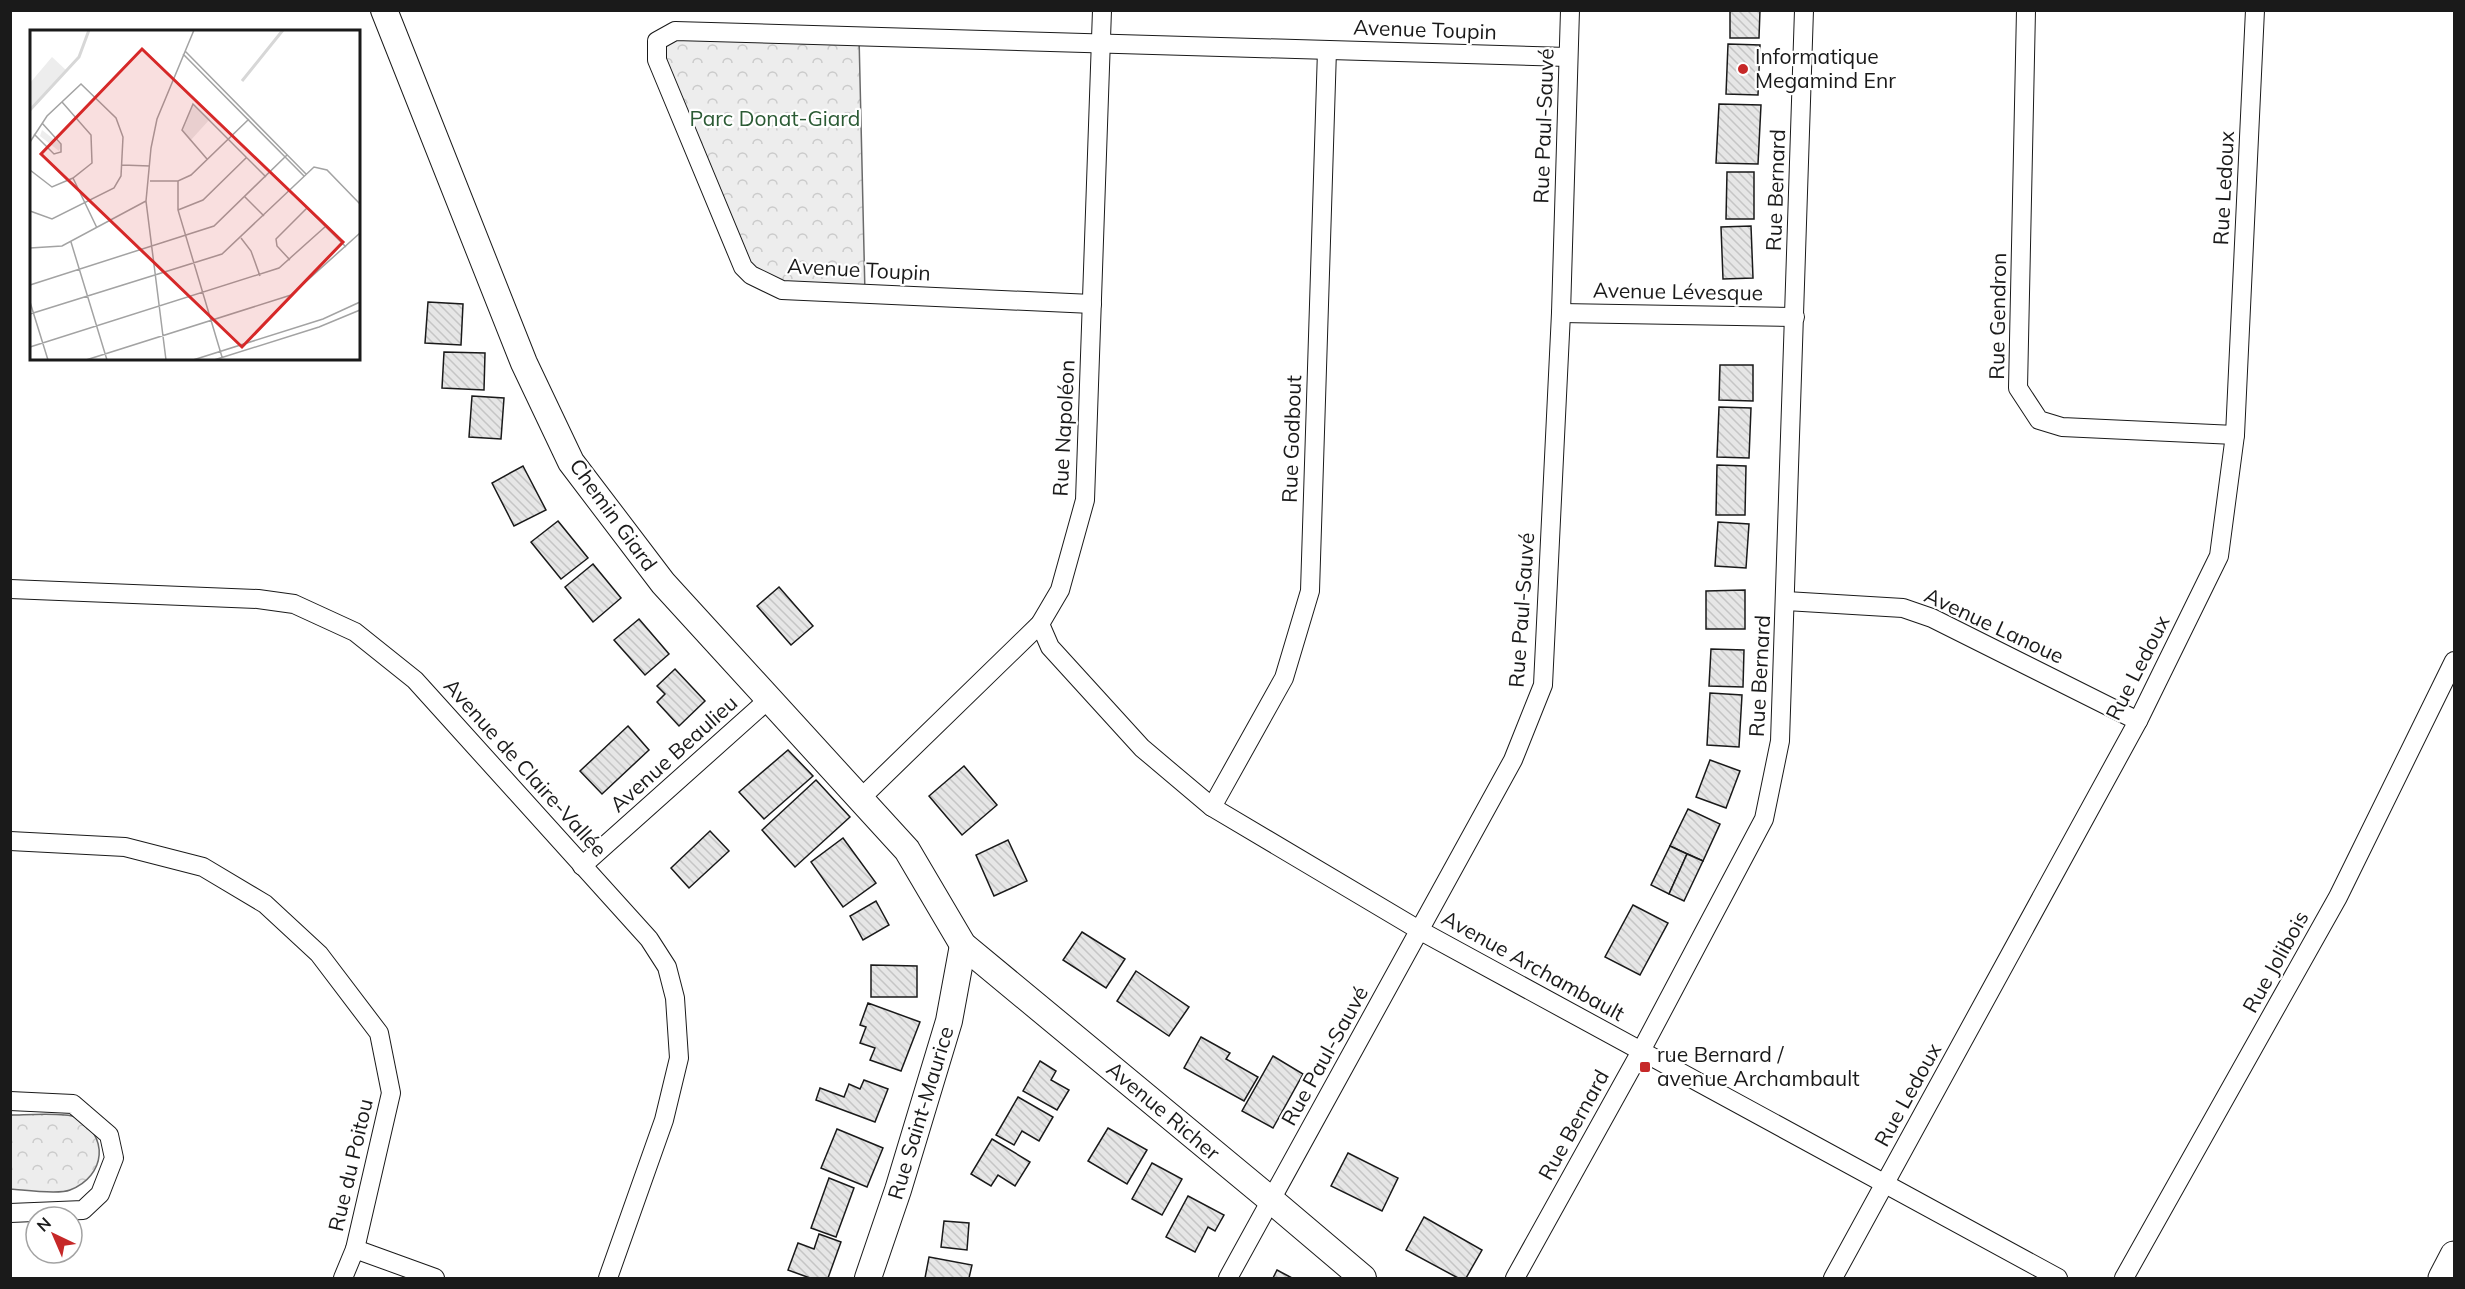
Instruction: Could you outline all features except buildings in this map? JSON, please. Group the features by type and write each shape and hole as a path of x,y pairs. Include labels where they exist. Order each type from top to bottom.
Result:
{"main road":[{"path":"2442,1278 2454,1256"}],"street":[{"name":"Chemin Giard","path":"384,10 524,363 571,462 663,583 907,850 963,945"},
{"name":"Rue Napoléon","path":"860,799 1040,624 1060,590 1085,500 1102,10"},
{"name":"Rue Paul-Sauvé","path":"1228,1278 1513,760 1543,686 1561,313 1570,10"},
{"name":"Rue Bernard","path":"1515,1278 1641,1051 1764,819 1780,741 1804,10"},
{"name":"Rue Gendron","path":"2026,10 2018,388 2039,420 2062,427 2235,435"},
{"name":"Rue Ledoux","path":"1833,1278 2138,722 2219,556 2235,435 2255,10"},
{"name":"Avenue Toupin","path":"1092,304 782,290 751,275 743,267 657,60 657,40 675,31 1568,57"},
{"name":"Rue Godbout","path":"1212,807 1284,678 1310,591 1327,50"},
{"name":"Avenue Lévesque","path":"1561,313 1794,317"},
{"name":"Avenue de Claire-Vallée","path":"10,589 258,599 294,604 355,632 415,680 649,939 667,967 675,998 679,1058 664,1120 608,1278"},
{"name":"Avenue Lanoue","path":"1786,601 1903,608 1932,618 2138,722"},
{"name":"Avenue Archambault","path":"1040,624 1050,647 1142,748 1212,807 1419,930 2058,1278"},
{"name":"Rue Jolibois","path":"2124,1278 2338,897 2454,661"},
{"name":"Avenue Beaulieu","path":"582,866 769,699"},
{"name":"Rue du Poitou","path":"10,841 125,847 203,867 265,904 319,954 379,1033 391,1093 355,1249 343,1278"},
{"name":"Avenue Richer","path":"963,945 1363,1278"},
{"name":"Rue Saint-Maurice","path":"868,1278 898,1190 949,1021 963,945"},
{"path":"10,1101 73,1104 109,1135 114,1158 100,1194 82,1210 10,1213"},
{"path":"355,1249 435,1278"}],"green space":[{"name":"Parc Donat-Giard","path":"675,31 859,36 865,294 782,290 751,275 657,41"},
{"path":"11,1115 70,1115 86,1125 94,1134 98,1144 97,1165 91,1175 82,1184 65,1191 11,1189"}],"place":[{"name":"Informatique Megamind Enr","path":"1743,69"},
{"name":"rue Bernard / avenue Archambault","path":"1645,1067"}]}
